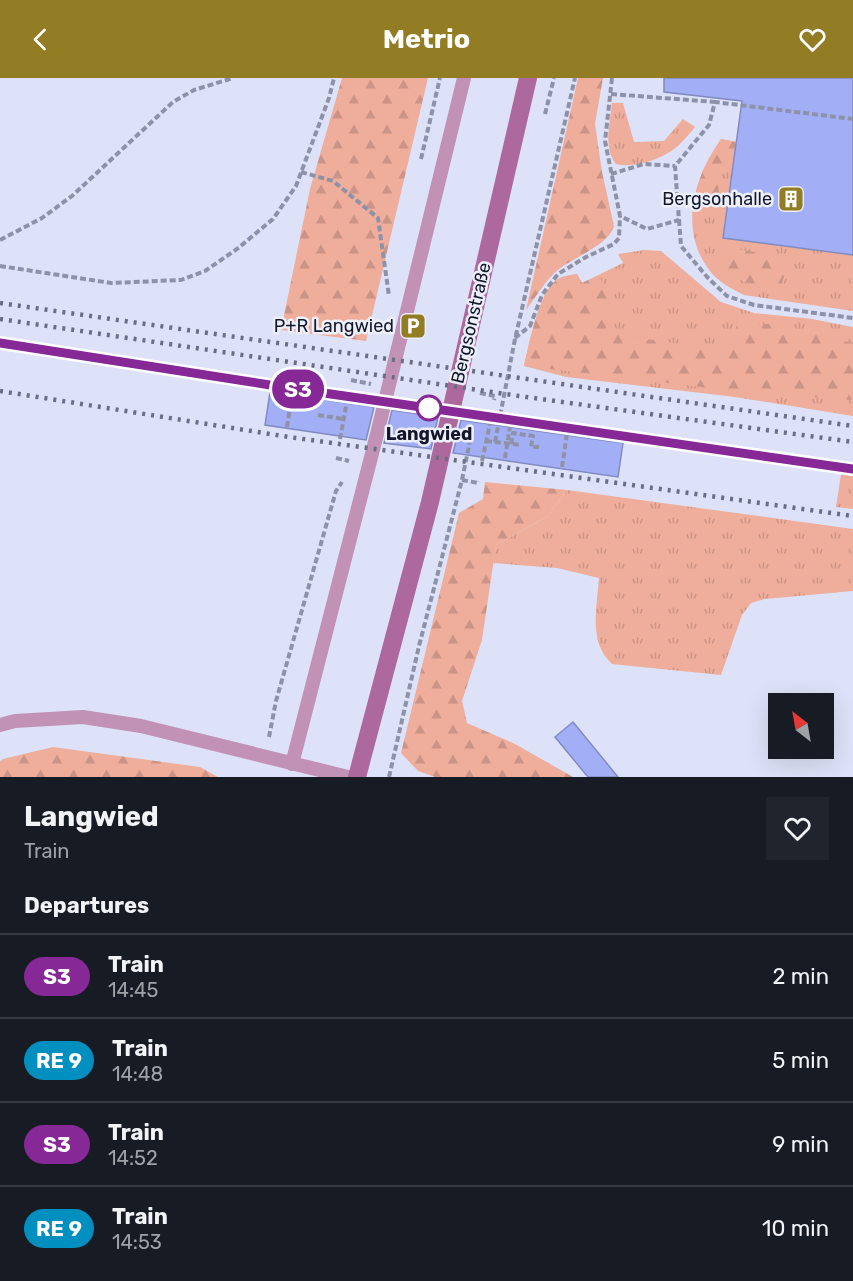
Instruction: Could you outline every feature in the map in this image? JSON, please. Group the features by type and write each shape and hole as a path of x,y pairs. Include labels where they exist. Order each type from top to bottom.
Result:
{"street":[{"name":"Bergsonstraße","path":"357,777 430,502 528,78"}],"lane":[{"path":"292,764 377,434 464,78"},
{"path":"0,725 15,721 83,717 141,726 348,777"}],"path":[{"path":"0,240 42,218 72,196 173,102 194,90 233,78"},
{"path":"0,266 111,283 181,280 205,271 237,249 273,219 296,186 329,98 334,78"},
{"path":"420,165 440,78"},
{"path":"495,442 514,339 574,78"},
{"path":"514,339 530,326 542,295 558,274 614,244 619,238 620,216 605,141 612,78"},
{"path":"611,93 707,99 715,102 853,119"},
{"path":"715,102 709,125 675,166 681,246 727,296 754,305 853,318"},
{"path":"611,174 644,164 675,166"},
{"path":"301,172 333,181 378,218 390,303 395,280"},
{"path":"620,216 647,229 679,220"},
{"path":"351,380 372,384 370,395"},
{"path":"480,393 495,396 495,400"},
{"path":"287,426 292,395"},
{"path":"340,439 347,401"},
{"path":"318,415 344,419"},
{"path":"482,461 490,419"},
{"path":"505,458 510,426"},
{"path":"511,444 513,433 533,436 531,447 539,447"},
{"path":"562,466 567,434"},
{"path":"486,441 520,445"},
{"path":"336,458 356,462"},
{"path":"462,480 478,483 478,481"},
{"path":"266,757 276,701 336,490 343,481"}],"green space":[{"path":"342,78 428,78 366,341 281,330 310,189"},
{"path":"578,78 603,78 595,124 602,172 614,226 611,233 599,245 554,273 526,310"},
{"path":"612,103 623,103 634,142 664,141 683,119 695,127 679,145 658,158 641,164 616,164 608,142"},
{"path":"721,139 736,142 723,237 853,255 853,311 744,295 713,275 700,255 694,238 693,204 703,170"},
{"path":"721,139 736,142 733,160 718,176 719,195 704,199 696,191 703,170"},
{"path":"644,250 661,251 721,302 754,313 812,319 853,327 853,416 735,397 566,377 524,366 540,306 551,285 560,278 577,274 582,283 623,263 618,254"},
{"path":"723,250 777,255 787,269 779,290 751,284 722,273 720,261"},
{"path":"577,274 582,283 599,275 609,296 614,334 691,346 731,345 737,325 767,324 853,343 853,400 735,391 524,366 532,332 545,295 558,279"},
{"path":"841,474 853,476 853,509 836,507"},
{"path":"485,482 567,490 548,516 496,545 482,640 462,701 467,723 515,744 573,777 435,777 418,771 401,753 459,513 483,499"},
{"path":"567,490 853,529 853,591 765,599 751,603 742,615 721,675 612,664 604,655 597,635 599,578 557,568 493,563 496,545 548,516"},
{"path":"53,747 200,767 218,777 0,777 0,761 3,759"}],"building":[{"name":"Bergsonhalle","path":"664,78 853,78 853,255 723,238 742,101 664,92"},
{"path":"270,392 374,407 366,440 265,425"},
{"path":"392,410 438,417 431,449 384,443"},
{"path":"461,420 623,443 618,477 453,453"},
{"path":"573,722 618,777 588,777 555,737"}],"railway":[{"path":"0,303 853,426"},
{"path":"0,319 519,396 853,442"},
{"path":"0,344 853,469"},
{"path":"0,391 289,437 853,516"}],"train":[{"name":"S3","path":"0,343 296,389 853,469"}],"place":[{"name":"Bergsonhalle","path":"791,199"},
{"name":"P+R Langwied","path":"413,326"},
{"name":"Langwied","path":"429,408"}]}
